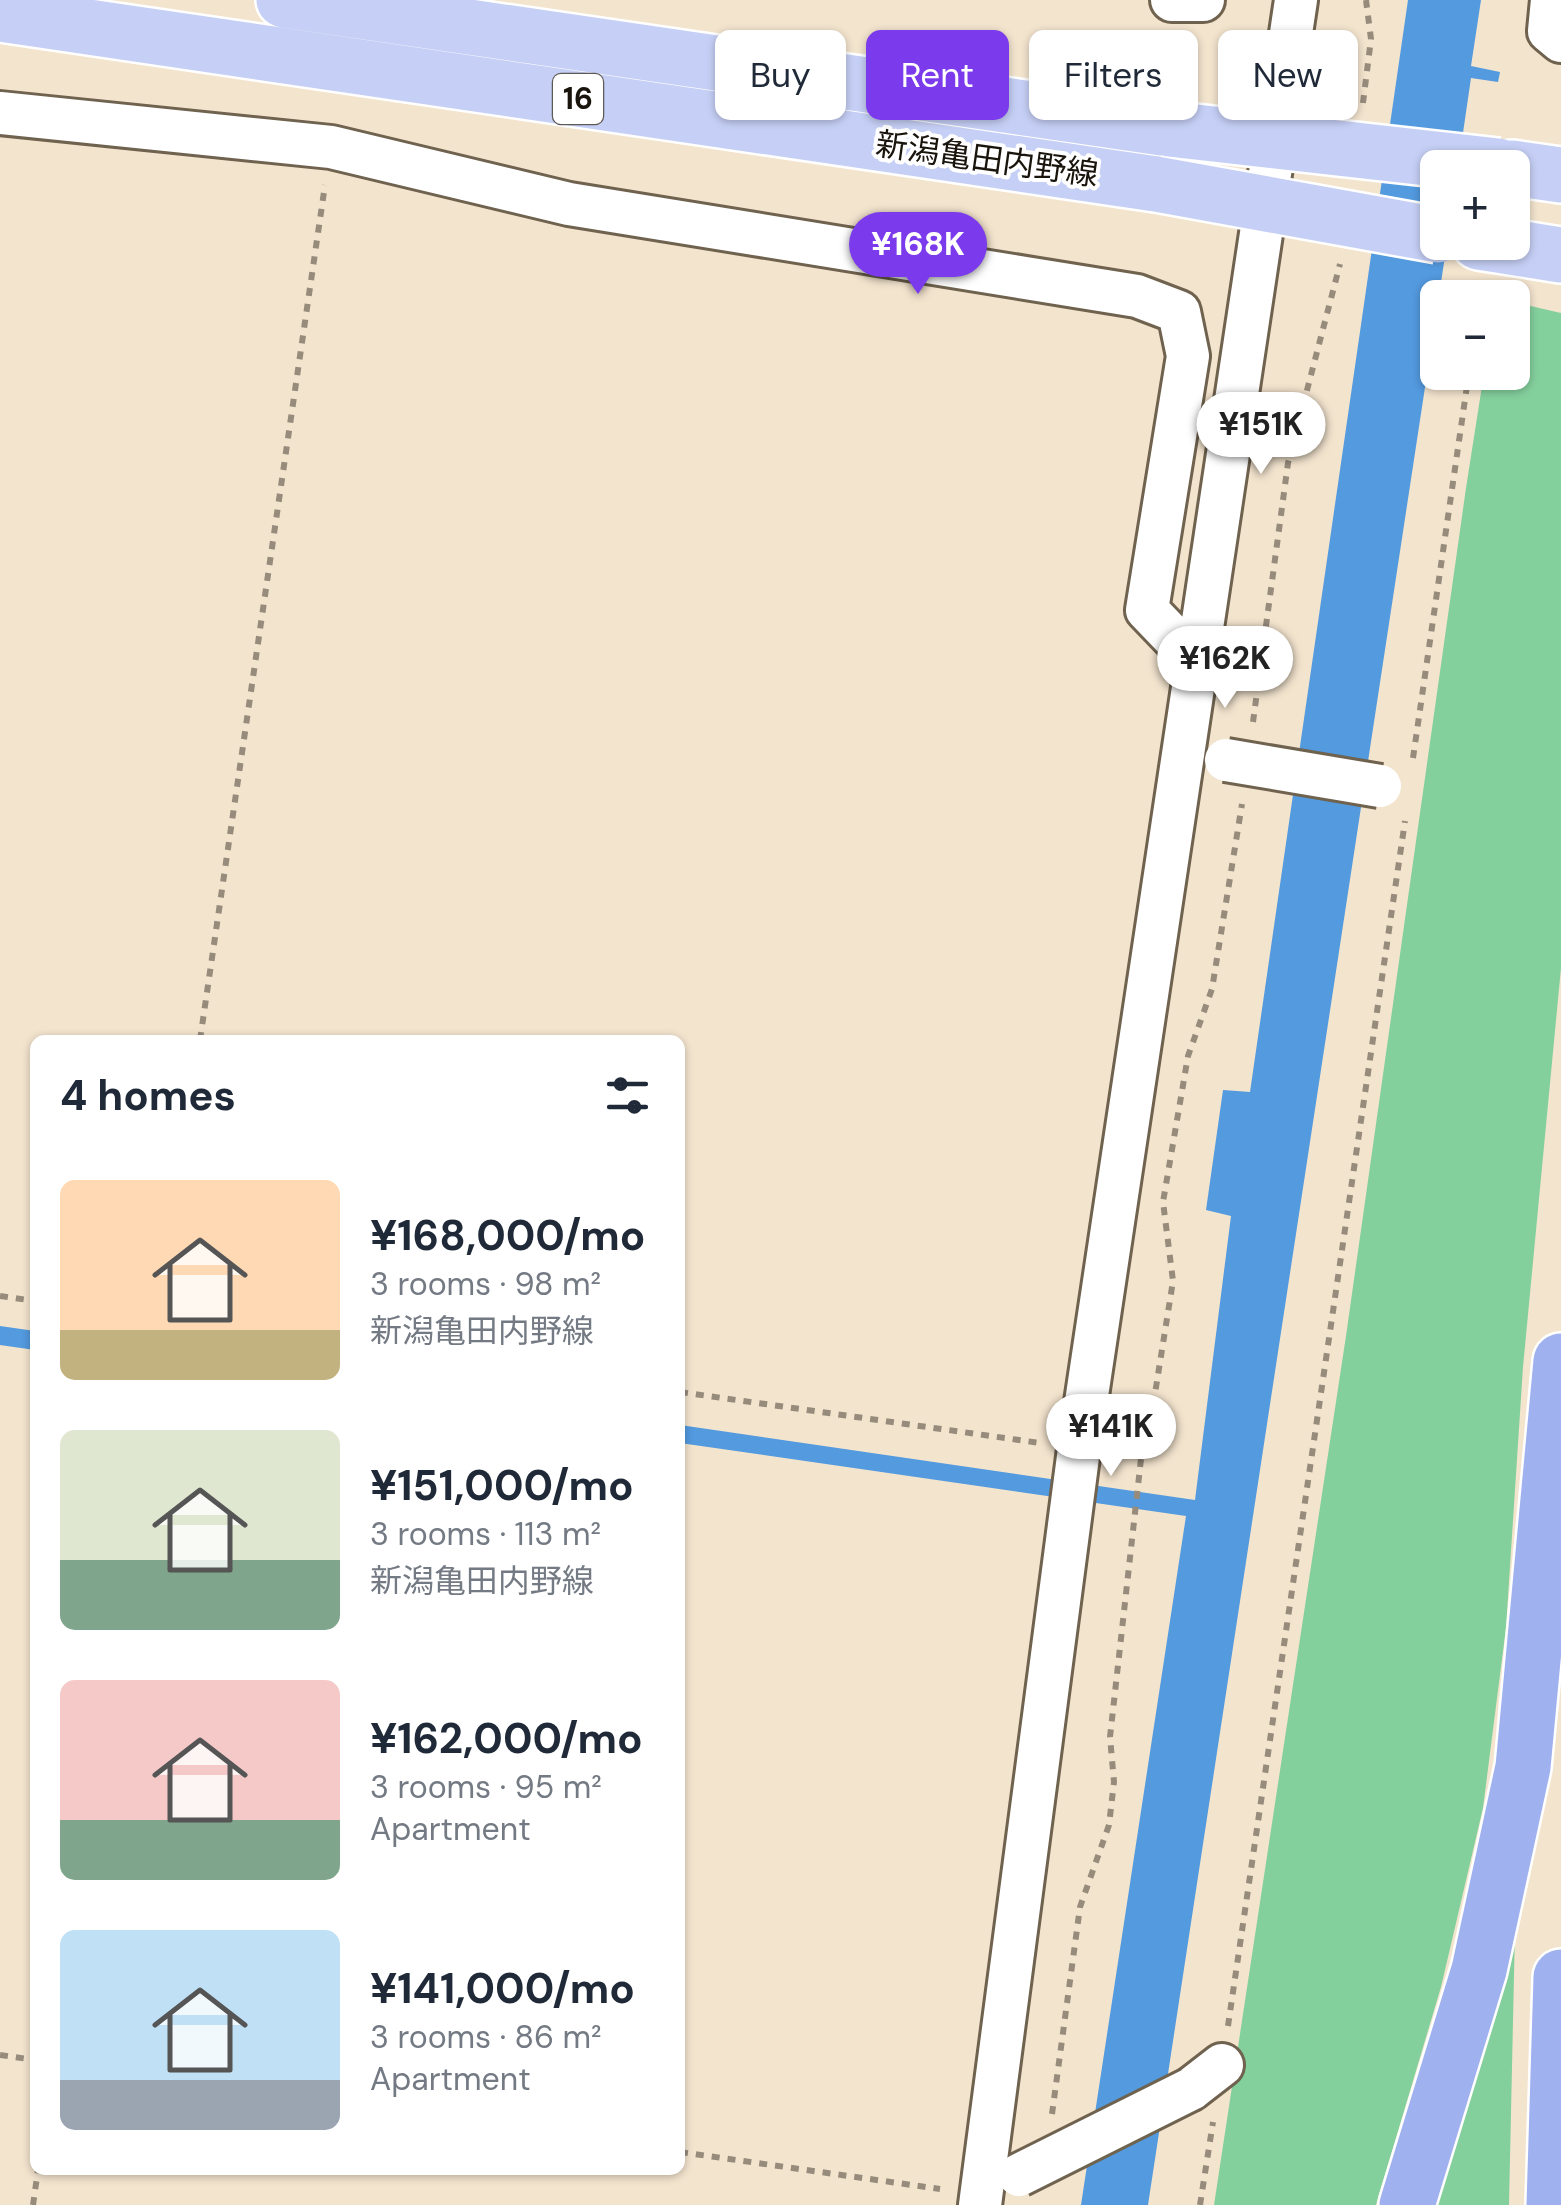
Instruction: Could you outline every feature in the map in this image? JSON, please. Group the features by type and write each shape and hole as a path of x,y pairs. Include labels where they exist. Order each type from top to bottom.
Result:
{"highway":[{"path":"1408,2205 1479,1970 1523,1767 1561,1361"},
{"path":"1554,2205 1561,1976"}],"main road":[{"name":"新潟亀田内野線","path":"284,0 1169,129 1420,157"},
{"name":"新潟亀田内野線","path":"0,14 1156,184 1420,231"},
{"name":"新潟亀田内野線","path":"1530,171 1561,175"},
{"name":"新潟亀田内野線","path":"1530,250 1561,255"}],"street":[{"path":"1172,0 1203,0"},
{"path":"980,2200 1079,1448 1194,659 1256,284 1296,0"},
{"path":"1552,0 1549,30 1561,41"},
{"path":"0,113 331,147 569,204 1136,296 1180,312 1188,356 1147,610 1194,659"},
{"path":"1183,755 1241,757 1394,788"},
{"path":"980,2200 1019,2175 1207,2077"}],"path":[{"path":"1361,114 1372,39 1366,0"},
{"path":"201,1035 331,147"},
{"path":"1050,2123 1080,1907 1109,1825 1114,1782 1110,1738 1128,1552 1145,1423 1153,1406 1173,1281 1163,1202 1188,1056 1212,989 1241,757 1288,463 1338,282 1343,244"},
{"path":"1200,2205 1207,2077 1396,904 1394,788 1465,390"},
{"path":"0,1296 30,1300"},
{"path":"685,1393 1079,1448"},
{"path":"0,2055 30,2059"},
{"path":"685,2153 980,2200"},
{"path":"32,2205 37,2175"}],"green space":[{"path":"1530,306 1561,313 1561,968 1523,1367 1506,1628 1483,1808 1441,1987 1376,2205 1214,2205 1346,1336 1481,390 1530,390"},
{"path":"1516,1884 1509,2205 1428,2205"}],"water":[{"path":"1408,0 1481,0 1471,66 1500,72 1498,82 1471,78 1460,150 1420,150 1420,260 1444,260 1441,280 1420,280 1420,390 1425,390 1148,2205 1081,2205 1186,1516 685,1444 685,1426 1195,1500 1231,1216 1206,1210 1223,1090 1250,1092"},
{"path":"0,1326 30,1330 30,1349 0,1345"}]}
